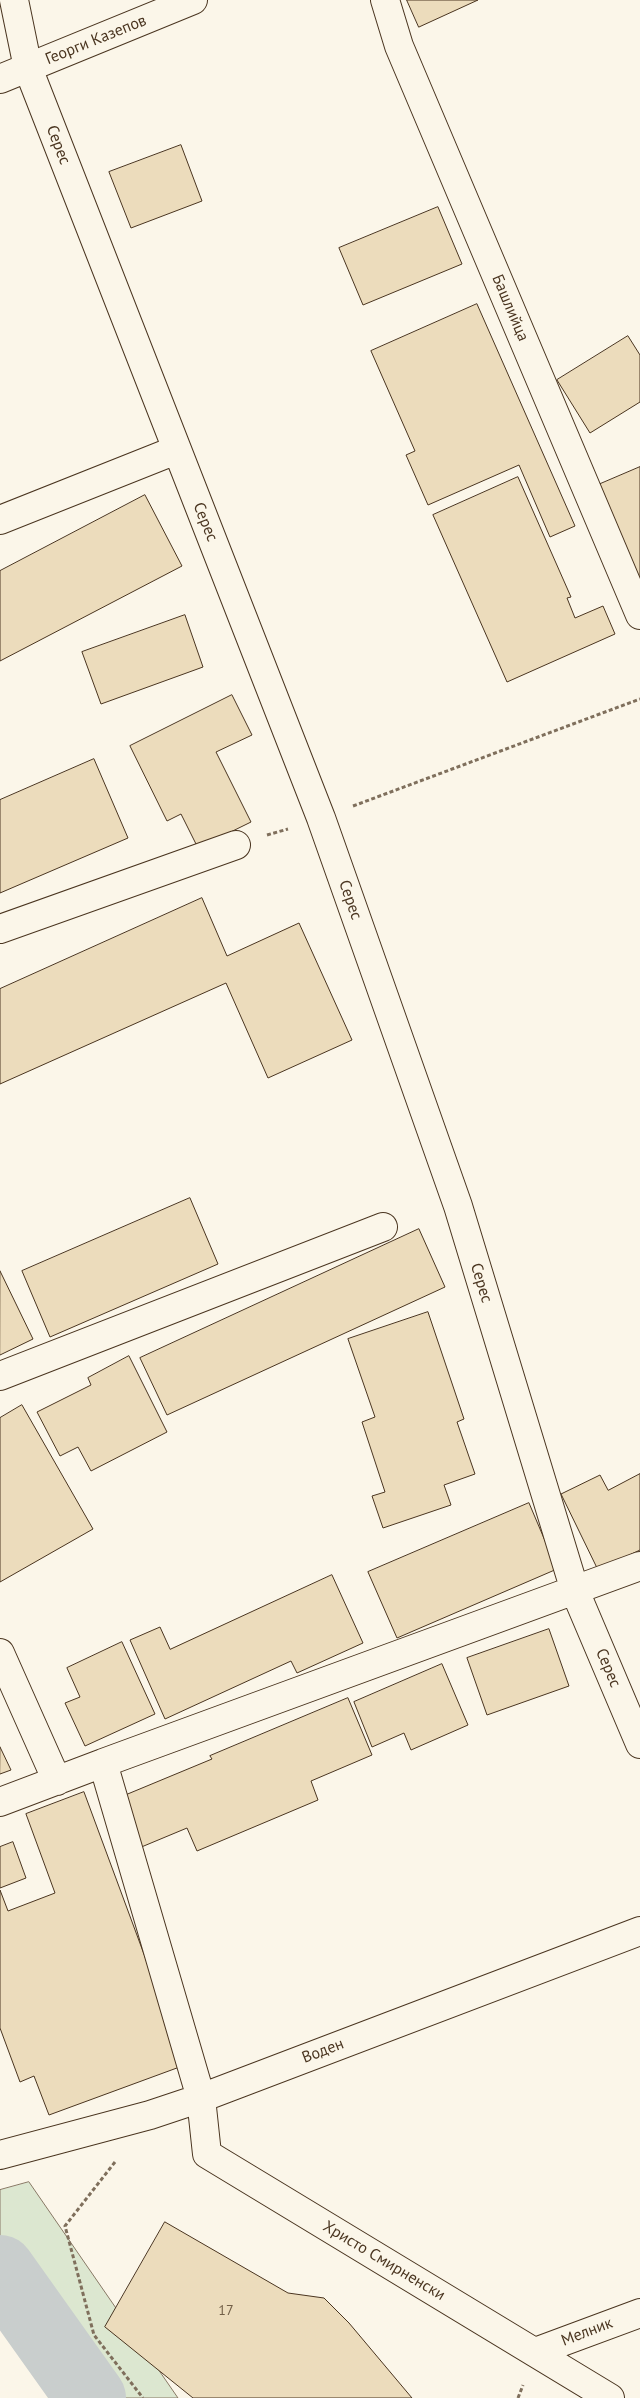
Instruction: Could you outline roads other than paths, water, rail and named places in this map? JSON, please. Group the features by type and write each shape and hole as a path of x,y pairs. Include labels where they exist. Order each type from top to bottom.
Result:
{"street":[{"name":"Серес","path":"14,0 28,68 321,818 458,1206 575,1590 640,1744"},
{"name":"Георги Казепов","path":"0,79 193,0"},
{"name":"Башлийца","path":"385,0 400,46 640,616"},
{"path":"0,520 176,450"},
{"path":"0,930 236,845"},
{"path":"0,1376 383,1227"},
{"path":"0,1802 640,1566"},
{"path":"0,1653 57,1780"},
{"path":"103,1763 201,2098"},
{"name":"Воден","path":"0,2155 150,2115 201,2098 640,1931"},
{"name":"Христо Смирненски","path":"201,2098 207,2154 610,2398"},
{"name":"Мелник","path":"535,2352 640,2313"}],"waterway":[{"path":"0,2270 91,2398"}]}
